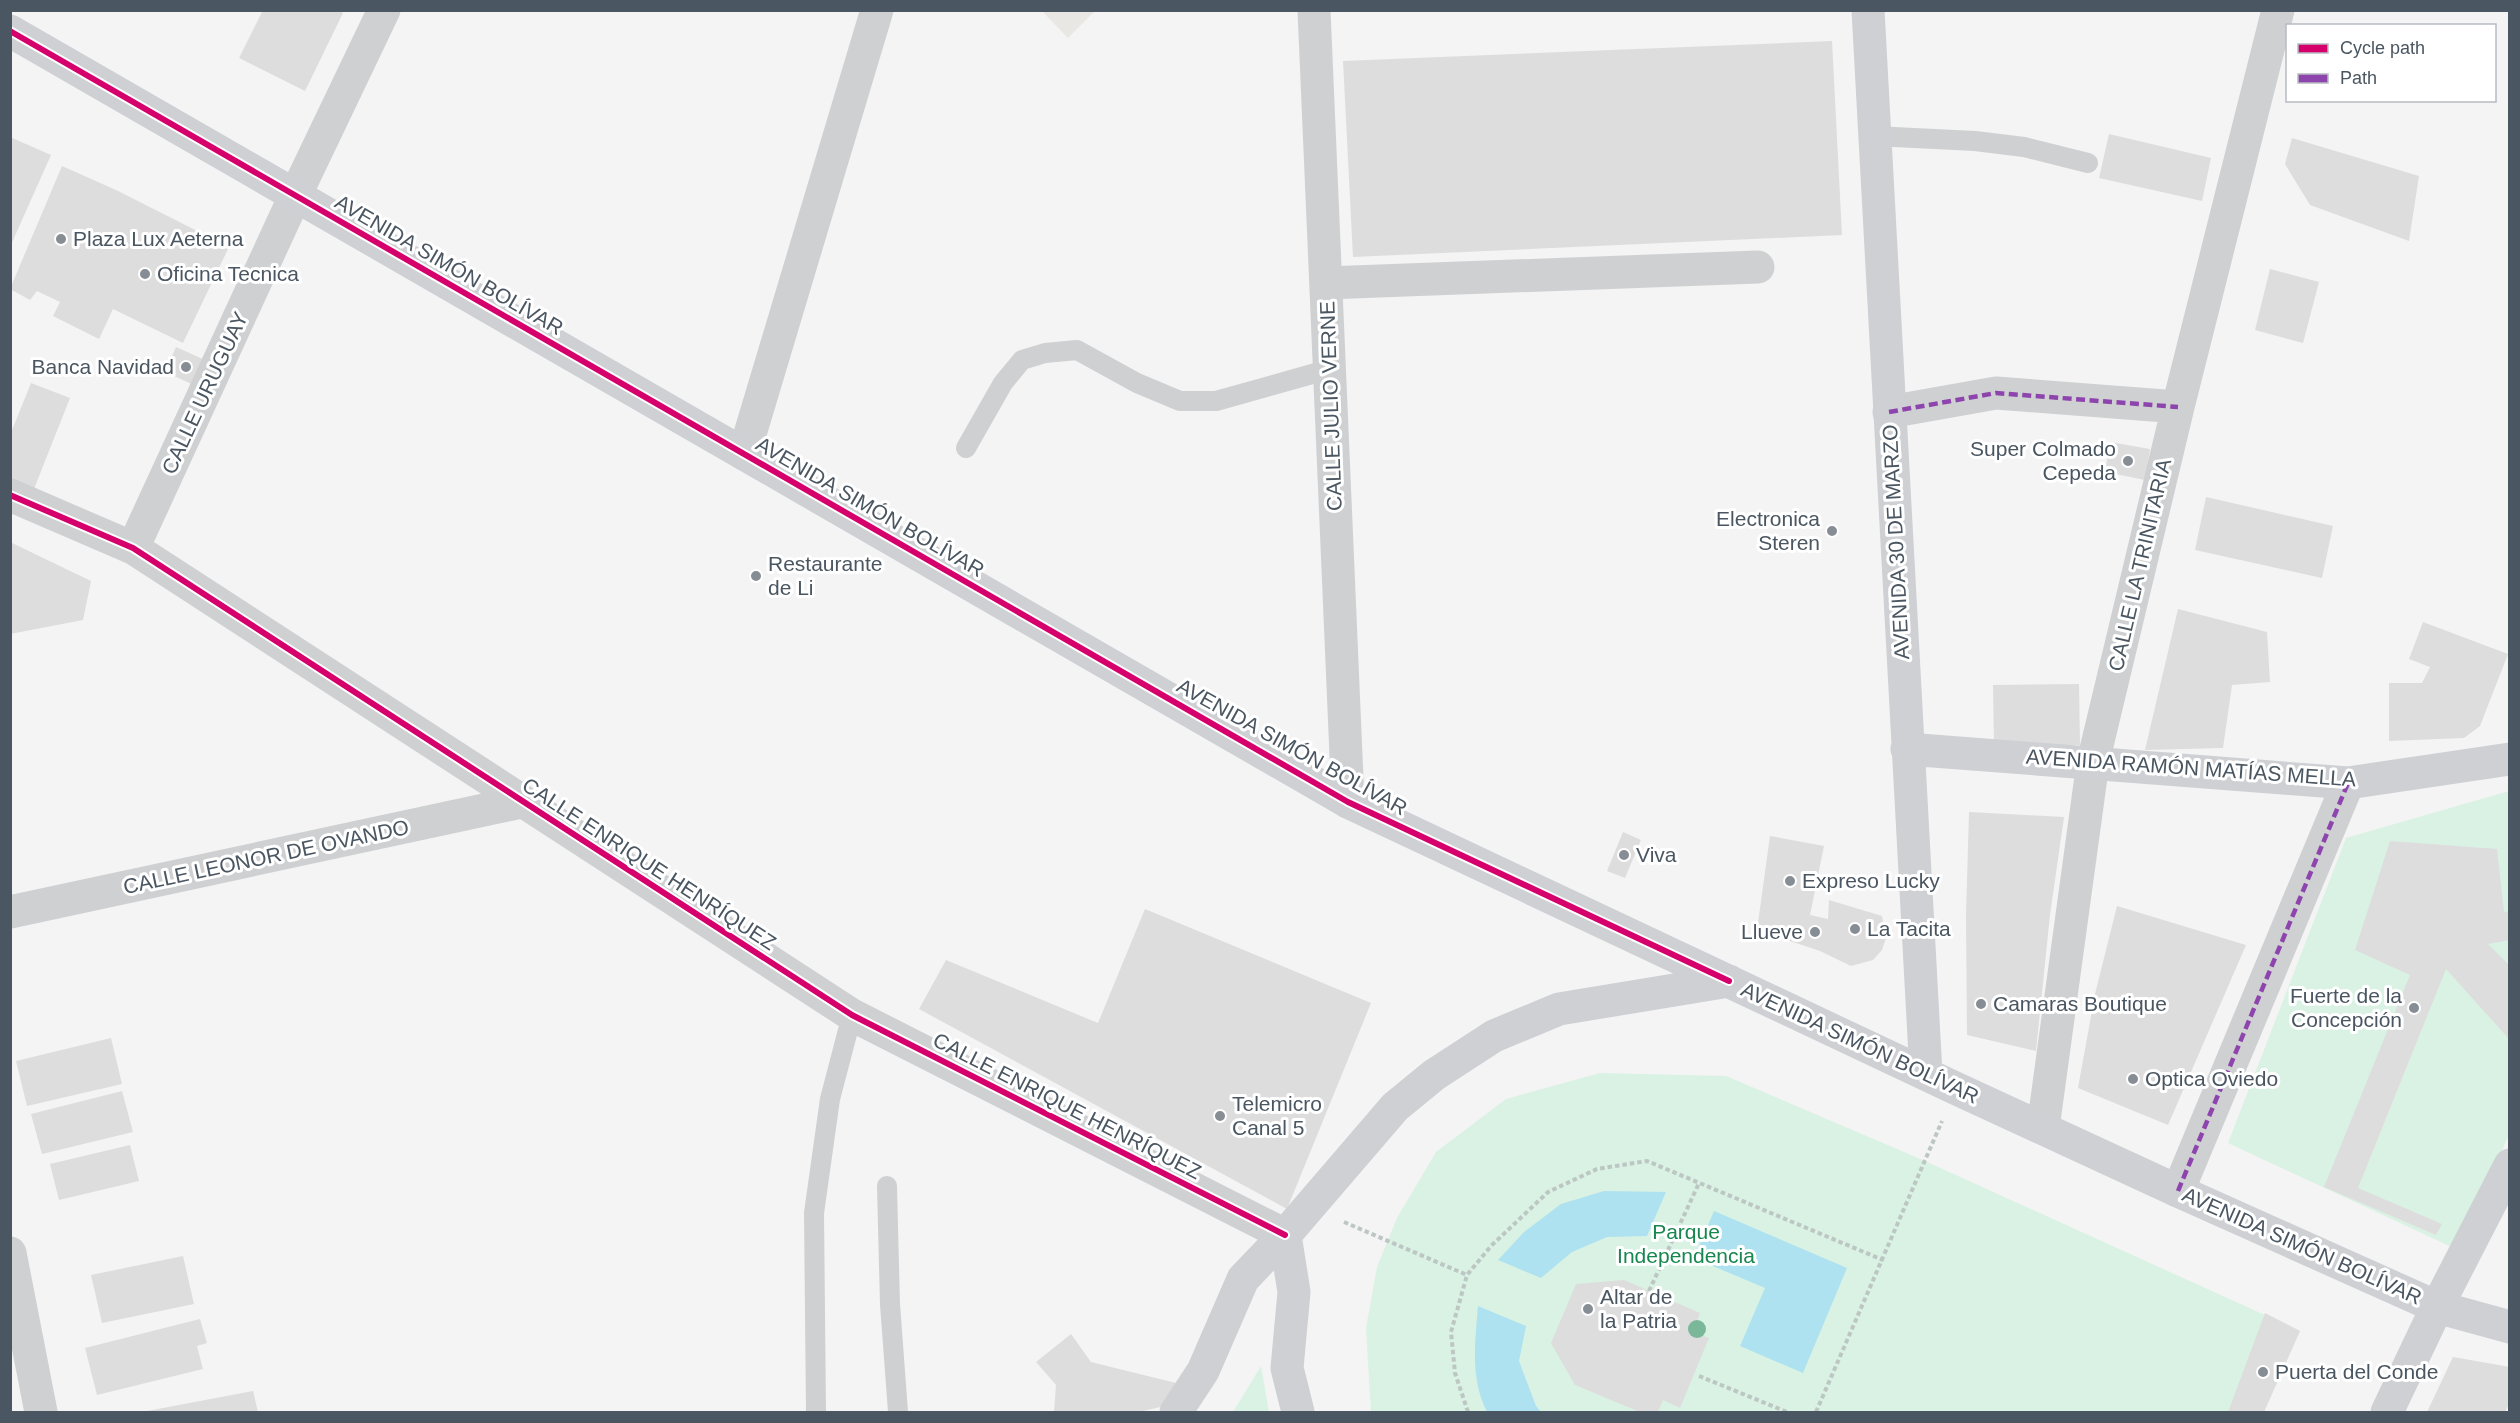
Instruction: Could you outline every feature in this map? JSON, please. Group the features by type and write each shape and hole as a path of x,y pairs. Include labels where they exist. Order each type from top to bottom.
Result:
{"main road":[{"name":"AVENIDA 30 DE MARZO","path":"1869,10 1926,1074"},
{"name":"AVENIDA SIMÓN BOLÍVAR","path":"10,31 1348,802 2178,1191 2437,1307 2510,1327"},
{"name":"AVENIDA RAMÓN MATÍAS MELLA","path":"1907,749 2348,783 2510,759"},
{"path":"1176,1413 1203,1371 1243,1279 1310,1206 1395,1107 1434,1075 1494,1036 1560,1009 1729,981"},
{"path":"2387,1413 2437,1307 2510,1165"},
{"path":"1285,1234 1294,1292 1287,1368 1298,1413"}],"street":[{"name":"CALLE URUGUAY","path":"133,548 295,196 384,10"},
{"path":"744,454 877,10"},
{"name":"CALLE JULIO VERNE","path":"1314,10 1348,802"},
{"name":"CALLE LA TRINITARIA","path":"2043,1128 2093,762 2178,407 2278,10"},
{"path":"1326,283 1758,267"},
{"path":"1889,412 1996,393 2178,407"},
{"name":"CALLE ENRIQUE HENRÍQUEZ","path":"10,495 133,548 852,1015 1285,1234"},
{"path":"2178,1191 2348,783"},
{"name":"CALLE LEONOR DE OVANDO","path":"10,912 521,802"},
{"path":"10,1253 41,1413"}],"lane":[{"path":"1874,136 1976,141 2014,146 2088,163"},
{"path":"966,448 1003,382 1022,360 1045,353 1077,350 1137,382 1180,401 1216,401 1330,369"},
{"path":"816,1413 814,1213 830,1100 852,1015"},
{"path":"887,1186 890,1304 898,1413"}],"path":[{"path":"1816,1413 1955,1088"},
{"path":"1468,1413 1455,1373 1451,1332 1467,1275 1491,1246 1548,1192 1597,1169 1647,1161 1883,1260"},
{"path":"1649,1291 1699,1183"},
{"path":"1310,1206 1387,1242 1467,1275"},
{"path":"1699,1376 1787,1413"}],"shaded area":[{"path":"1042,11 1095,11 1068,38"}],"green space":[{"path":"2509,791 2509,1135 2456,1249 2228,1143 2346,838"},
{"name":"Parque Independencia","path":"1600,1073 1726,1076 1925,1161 2300,1331 2264,1412 1371,1412 1366,1328 1377,1267 1397,1218 1436,1152 1506,1099"},
{"path":"1261,1366 1269,1412 1233,1412"}],"water":[{"path":"1604,1191 1666,1192 1647,1236 1607,1237 1572,1252 1541,1278 1498,1260 1524,1232 1561,1204"},
{"path":"1714,1211 1847,1268 1803,1373 1740,1346 1765,1288 1694,1258"},
{"path":"1478,1306 1526,1326 1519,1361 1536,1406 1541,1412 1487,1412 1476,1373"}],"building":[{"path":"263,10 338,10 343,13 305,91 239,58"},
{"path":"1832,41 1842,235 1353,257 1343,61"},
{"path":"2109,134 2211,158 2202,201 2099,178"},
{"path":"10,137 51,155 10,247"},
{"path":"2292,138 2419,176 2409,241 2310,205 2285,164"},
{"name":"Oficina Tecnica","path":"62,166 116,190 229,247 183,343 113,309 99,339 53,316 60,302 37,291 30,300 10,289"},
{"path":"2270,269 2319,282 2303,343 2255,330"},
{"name":"Banca Navidad","path":"176,347 207,361 196,386 165,372"},
{"path":"31,383 70,398 34,489 10,480 10,435"},
{"name":"Super Colmado Cepeda","path":"2110,442 2150,449 2145,480 2105,472"},
{"path":"2206,497 2333,526 2322,578 2195,550"},
{"path":"10,542 91,581 83,620 10,634"},
{"path":"2178,609 2267,632 2270,682 2232,685 2223,748 2145,750"},
{"path":"2423,622 2508,654 2480,726 2464,738 2389,741 2389,683 2422,683 2430,667 2409,659"},
{"path":"2079,684 2080,745 1994,746 1993,685"},
{"path":"1969,812 2064,817 2050,915 2036,1051 1967,1035 1966,915"},
{"name":"Viva","path":"1623,832 1641,840 1625,878 1607,871"},
{"path":"1770,836 1824,846 1810,915 1828,919 1829,900 1882,916 1886,938 1882,950 1873,960 1851,966 1820,951 1757,930"},
{"name":"Fuerte de la Concepción","path":"2390,841 2497,849 2504,912 2510,911 2510,940 2488,944 2510,966 2510,1040 2446,969 2358,1188 2442,1224 2436,1235 2324,1187 2410,975 2355,950"},
{"path":"2117,906 2246,945 2168,1125 2078,1088 2095,994"},
{"name":"Telemicro Canal 5","path":"1145,909 1371,1003 1287,1209 919,1009 946,960 1098,1023"},
{"path":"111,1038 122,1084 27,1106 16,1061"},
{"path":"122,1091 133,1132 42,1154 31,1114"},
{"path":"130,1145 139,1181 59,1200 50,1164"},
{"path":"183,1256 194,1304 102,1323 91,1275"},
{"path":"1624,1280 1700,1313 1693,1332 1709,1338 1680,1408 1663,1400 1658,1412 1640,1412 1575,1385 1551,1343 1576,1284"},
{"name":"Puerta del Conde","path":"2265,1313 2300,1331 2264,1412 2228,1412"},
{"path":"200,1319 207,1343 197,1346 203,1369 97,1395 85,1348"},
{"path":"1071,1334 1091,1362 1188,1386 1179,1403 1138,1412 1054,1412 1056,1385 1036,1362"},
{"path":"2453,1357 2510,1367 2510,1402 2505,1412 2427,1412"},
{"path":"253,1391 258,1412 147,1412 147,1411"}],"marked path":[{"path":"1889,412 1996,393 2178,407"},
{"path":"2178,1191 2348,783"}],"cycle path":[{"path":"10,31 1348,802 1729,981"},
{"path":"10,495 133,548 852,1015 1285,1235"}],"place":[{"name":"Plaza Lux Aeterna","path":"61,239"},
{"name":"Oficina Tecnica","path":"145,274"},
{"name":"Banca Navidad","path":"186,367"},
{"name":"Super Colmado Cepeda","path":"2128,461"},
{"name":"Electronica Steren","path":"1832,531"},
{"name":"Restaurante de Li","path":"756,576"},
{"name":"Viva","path":"1624,855"},
{"name":"Expreso Lucky","path":"1790,881"},
{"name":"La Tacita","path":"1855,929"},
{"name":"Llueve","path":"1815,932"},
{"name":"Camaras Boutique","path":"1981,1004"},
{"name":"Fuerte de la Concepción","path":"2414,1008"},
{"name":"Optica Oviedo","path":"2133,1079"},
{"name":"Telemicro Canal 5","path":"1220,1116"},
{"name":"Altar de la Patria","path":"1588,1309"},
{"name":"Puerta del Conde","path":"2263,1372"}]}
